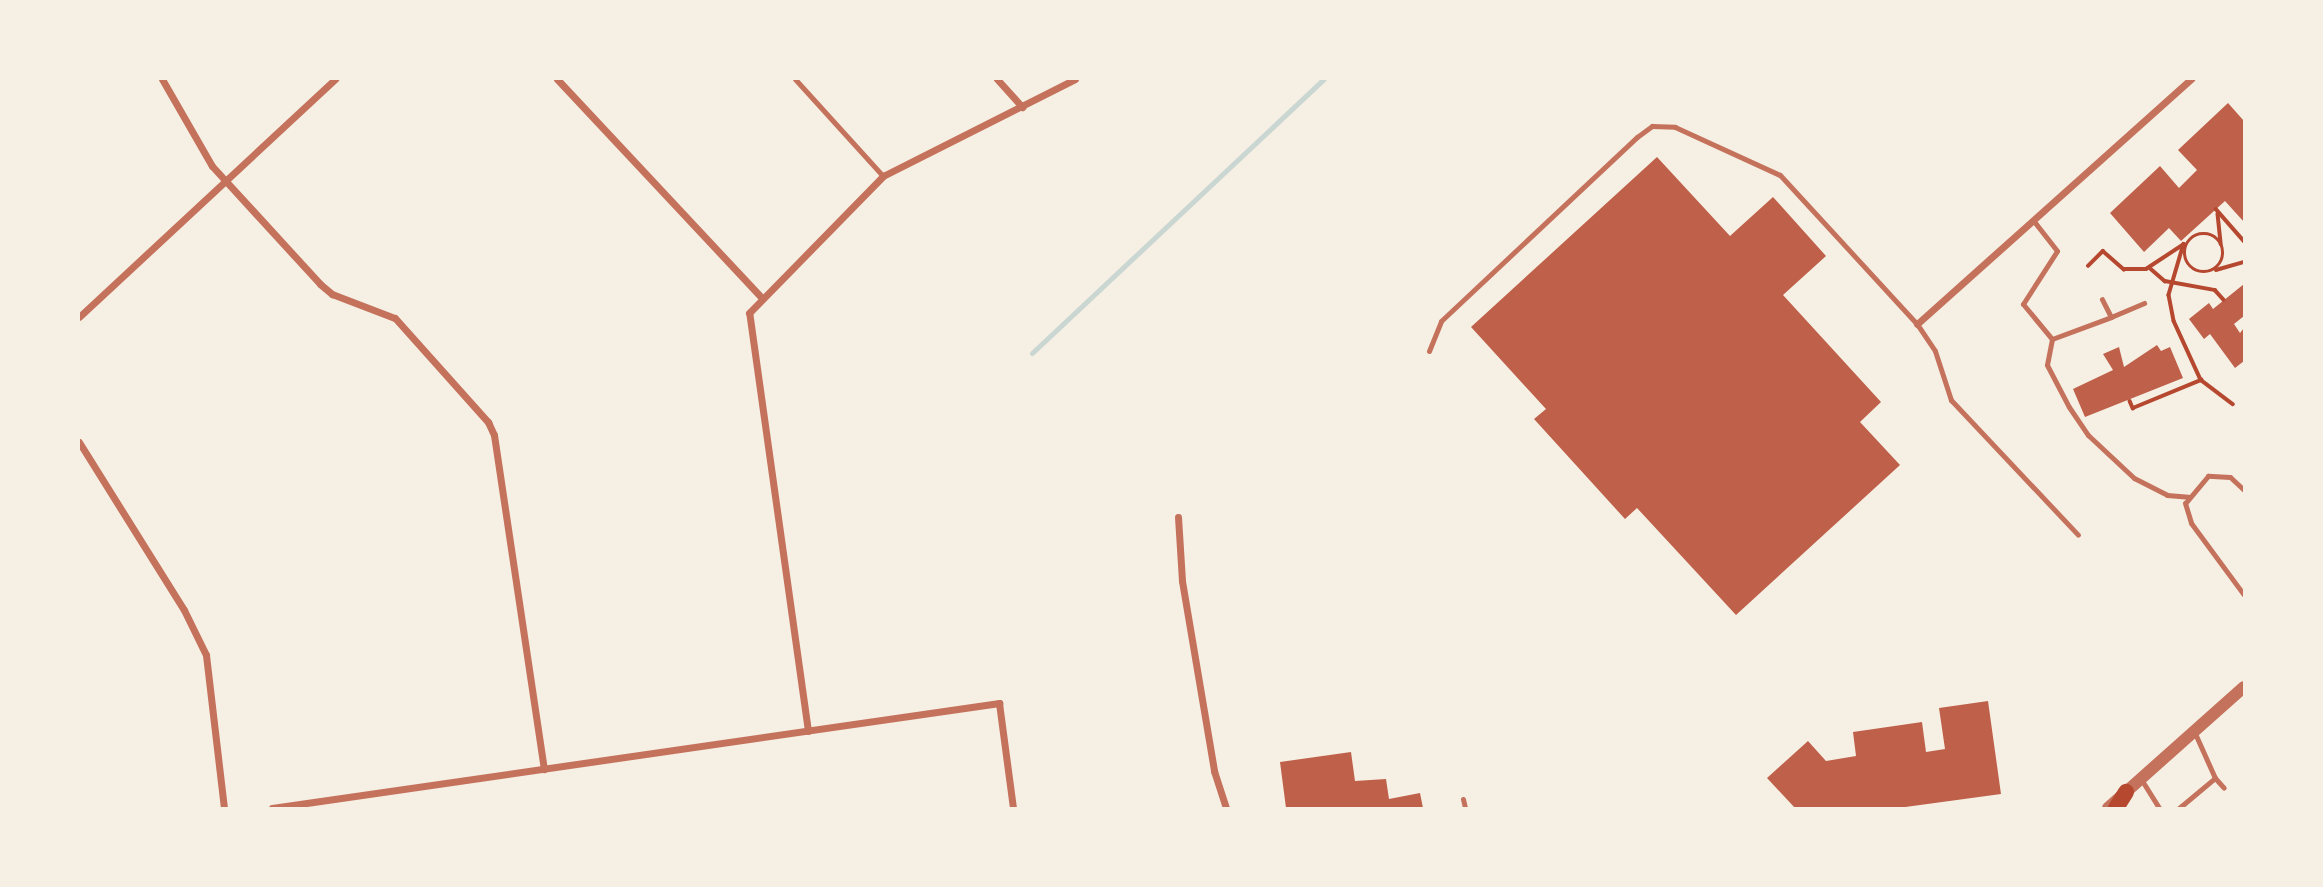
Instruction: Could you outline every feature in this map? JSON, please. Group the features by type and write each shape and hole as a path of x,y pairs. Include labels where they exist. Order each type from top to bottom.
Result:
{"main road":[{"path":"2116,808 2126,792"}],"street":[{"path":"162,79 201,151 332,295 395,318 488,422 494,435 544,769"},
{"path":"79,317 335,79"},
{"path":"557,79 761,298"},
{"path":"998,79 1023,107"},
{"path":"808,731 749,313 883,176 1075,79"},
{"path":"1917,324 2191,79"},
{"path":"79,442 202,646 224,808"},
{"path":"1178,517 1182,580 1214,771 1226,808"},
{"path":"2108,808 2244,687"},
{"path":"272,808 999,703 1013,808"}],"lane":[{"path":"795,79 883,176"},
{"path":"1430,351 1441,321 1652,126 1675,127 1780,175 1917,324 1935,351 1951,400 2078,536"},
{"path":"2033,220 2057,251 2023,304 2052,339"},
{"path":"2102,299 2110,317"},
{"path":"2052,339 2144,303"},
{"path":"2052,339 2047,365 2088,435 2148,488 2188,497"},
{"path":"2188,497 2208,476 2220,474 2238,482 2244,490"},
{"path":"2238,482 2244,474"},
{"path":"2188,497 2191,523 2244,594"},
{"path":"2194,732 2216,778 2224,788"},
{"path":"2179,808 2216,778"},
{"path":"2141,779 2159,808"},
{"path":"1463,799 1465,808"}],"path":[{"path":"2214,269 2223,257 2216,209 2244,240"},
{"path":"2221,245 2212,236 2200,235 2189,242 2171,282 2174,321 2201,380 2233,404"},
{"path":"2088,266 2104,251 2124,269 2150,268 2184,244 2183,252 2194,269 2214,269 2244,262"},
{"path":"2150,268 2171,282 2215,290 2224,300"},
{"path":"2130,401 2133,408 2201,380"}],"building":[{"path":"2228,103 2244,121 2244,222 2225,201 2181,241 2169,228 2144,252 2110,213 2160,166 2179,188 2197,170 2178,150"},
{"path":"1657,157 1730,236 1773,197 1826,256 1783,295 1881,402 1860,422 1900,465 1736,615 1637,508 1625,519 1534,419 1546,409 1471,327"},
{"path":"2244,284 2244,316 2234,324 2240,333 2244,328 2244,361 2235,368 2210,334 2204,339 2189,319 2209,303 2213,309"},
{"path":"2157,345 2161,351 2170,347 2183,378 2085,417 2073,389 2113,370 2103,354 2119,347 2124,367"},
{"path":"1988,701 2001,794 1898,808 1795,808 1767,778 1808,741 1826,761 1856,756 1853,732 1922,722 1926,752 1945,749 1939,708"},
{"path":"1351,752 1355,781 1386,779 1389,799 1420,793 1423,808 1286,808 1280,762"}],"waterway":[{"path":"1032,353 1324,79"}]}
